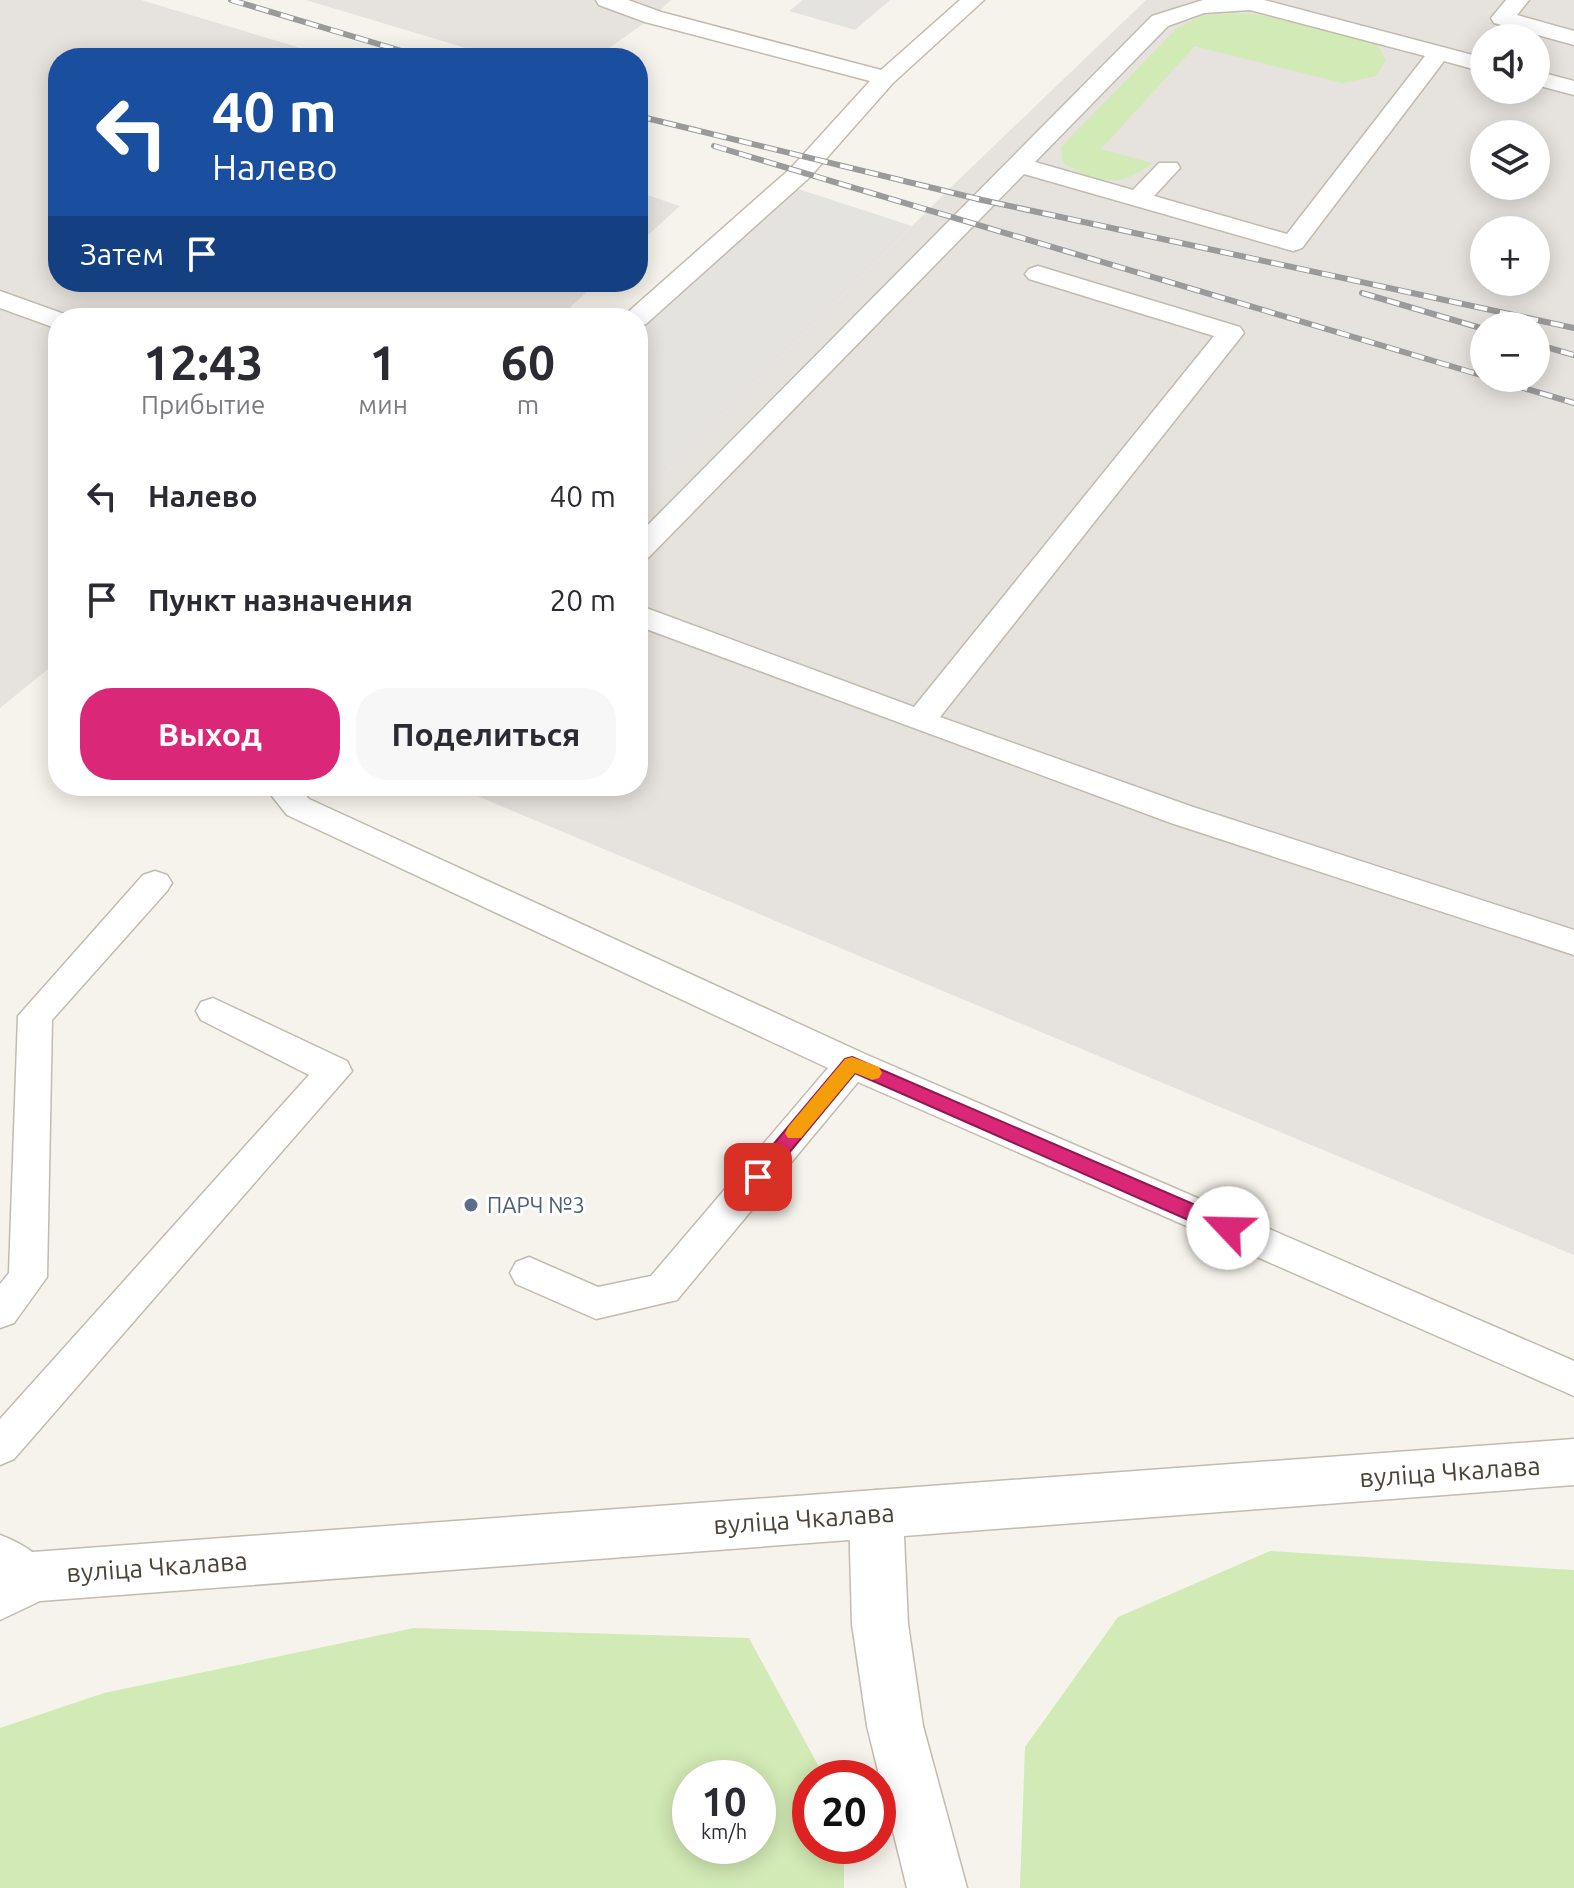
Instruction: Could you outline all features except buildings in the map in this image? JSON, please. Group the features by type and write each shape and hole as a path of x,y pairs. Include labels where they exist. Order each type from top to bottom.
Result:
{"street":[{"name":"вуліца Чкалава","path":"8,1576 1574,1462"},
{"path":"876,1514 880,1624 895,1726 937,1888"}],"lane":[{"path":"607,0 653,17 885,78"},
{"path":"648,308 800,173 885,78 973,0"},
{"path":"1518,0 1502,18 1574,38"},
{"path":"648,542 1160,21 1183,9 1250,3 1470,61"},
{"path":"1020,165 1293,243 1439,53"},
{"path":"1550,82 1574,88"},
{"path":"1138,198 1168,168"},
{"path":"920,721 1231,333 1038,274"},
{"path":"0,299 48,317"},
{"path":"648,619 1182,815 1574,943"},
{"path":"289,796 298,807 852,1064 1574,1379"},
{"path":"0,1312 28,1277 35,1016 155,883"},
{"path":"0,1447 334,1071 213,1011"},
{"path":"529,1273 596,1303 663,1289 852,1064"}],"shaded area":[{"path":"0,0 141,0 301,48 48,48 48,292 586,292 570,308 48,308 48,669 0,708"},
{"path":"306,0 671,0 609,48 466,48"},
{"path":"803,0 890,0 855,30 789,11"},
{"path":"1146,0 1574,0 1574,1255 477,796 648,796 648,491 947,191"},
{"path":"786,185 912,226 648,491 648,308"},
{"path":"648,195 680,206 648,235"}],"green space":[{"path":"1237,13 1269,16 1377,44 1386,60 1376,76 1343,83 1195,46 1101,149 1152,163 1129,177 1108,180 1087,175 1063,163 1061,147 1177,28 1204,15"},
{"path":"1270,1551 1574,1570 1574,1888 1020,1888 1025,1747 1118,1617"},
{"path":"414,1628 749,1638 815,1760 792,1760 792,1864 844,1864 844,1888 0,1888 0,1728 104,1693"}],"railway":[{"path":"231,0 392,48"},
{"path":"648,118 982,200 1574,328"},
{"path":"714,146 1470,372"},
{"path":"1362,293 1470,325"},
{"path":"1550,348 1574,355"},
{"path":"1537,392 1574,403"}],"slow traffic":[{"path":"794,1133 852,1064 872,1073"}],"place":[{"name":"ПАРЧ №3","path":"471,1205"}],"route":[{"path":"758,1177 852,1064 1228,1228"}]}
